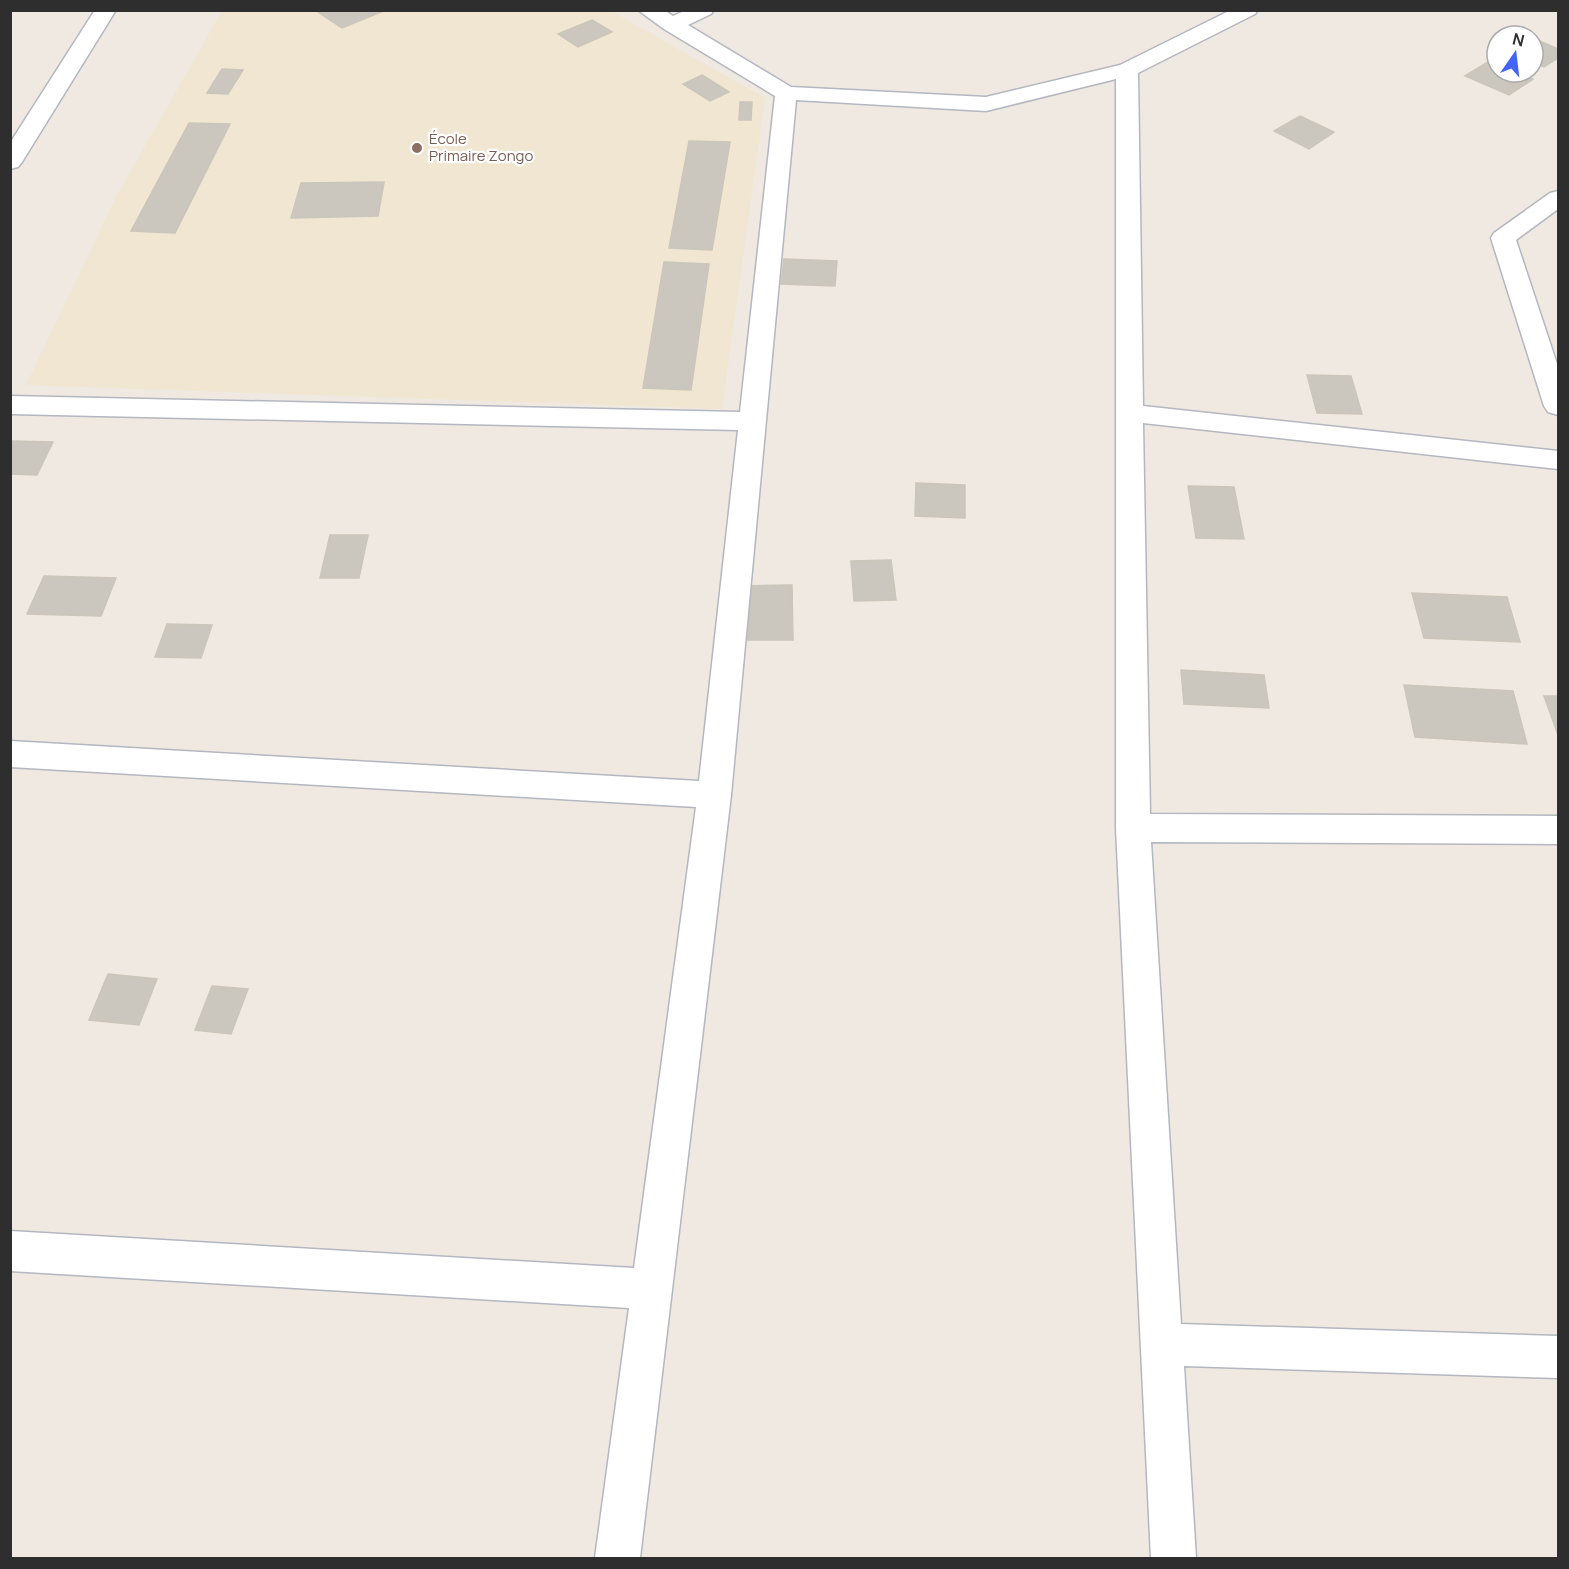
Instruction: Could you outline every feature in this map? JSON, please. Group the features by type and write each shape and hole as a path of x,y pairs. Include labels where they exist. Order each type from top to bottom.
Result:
{"street":[{"path":"10,162 106,10"},
{"path":"648,10 786,93 986,104 1127,70 1248,10"},
{"path":"671,25 704,10"},
{"path":"1127,70 1133,828 1173,1558"},
{"path":"618,1558 714,795 786,93"},
{"path":"1558,198 1503,238 1558,406"},
{"path":"10,405 752,421"},
{"path":"1130,413 1558,460"},
{"path":"10,754 714,795"},
{"path":"1133,828 1558,830"},
{"path":"10,1251 651,1289"},
{"path":"1161,1344 1558,1357"}],"shaded area":[{"path":"222,11 611,11 765,98 722,409 26,385 116,197"}],"building":[{"path":"315,10 386,10 342,28"},
{"path":"592,20 612,32 578,47 558,34"},
{"path":"1545,43 1558,49 1558,58 1545,66"},
{"path":"1485,64 1485,84 1526,84 1509,95 1465,76"},
{"path":"222,69 243,70 228,94 207,93"},
{"path":"702,75 729,92 710,101 683,84"},
{"path":"740,102 752,102 751,120 739,120"},
{"path":"1300,116 1334,132 1309,149 1274,131"},
{"path":"189,123 230,124 175,233 131,231"},
{"path":"689,141 730,142 712,250 669,248"},
{"path":"384,182 378,216 291,218 301,183"},
{"path":"784,259 837,261 835,286 781,284"},
{"path":"664,262 709,264 691,390 643,388"},
{"path":"1307,375 1351,376 1362,414 1317,413"},
{"path":"11,441 53,442 37,475 10,474"},
{"path":"916,483 965,485 965,518 915,516"},
{"path":"1188,486 1234,487 1244,539 1196,538"},
{"path":"330,535 368,535 359,578 320,578"},
{"path":"891,560 896,600 854,601 851,561"},
{"path":"44,576 116,578 101,616 27,614"},
{"path":"792,585 793,640 739,640 740,586"},
{"path":"1412,593 1507,597 1520,642 1424,638"},
{"path":"167,624 212,625 201,658 155,657"},
{"path":"1181,670 1264,675 1269,708 1184,704"},
{"path":"1404,685 1513,691 1527,744 1415,737"},
{"path":"1544,696 1558,696 1558,735"},
{"path":"108,974 157,979 139,1025 89,1020"},
{"path":"212,986 248,989 231,1034 195,1030"}],"place":[{"name":"École Primaire Zongo","path":"417,148"}]}
